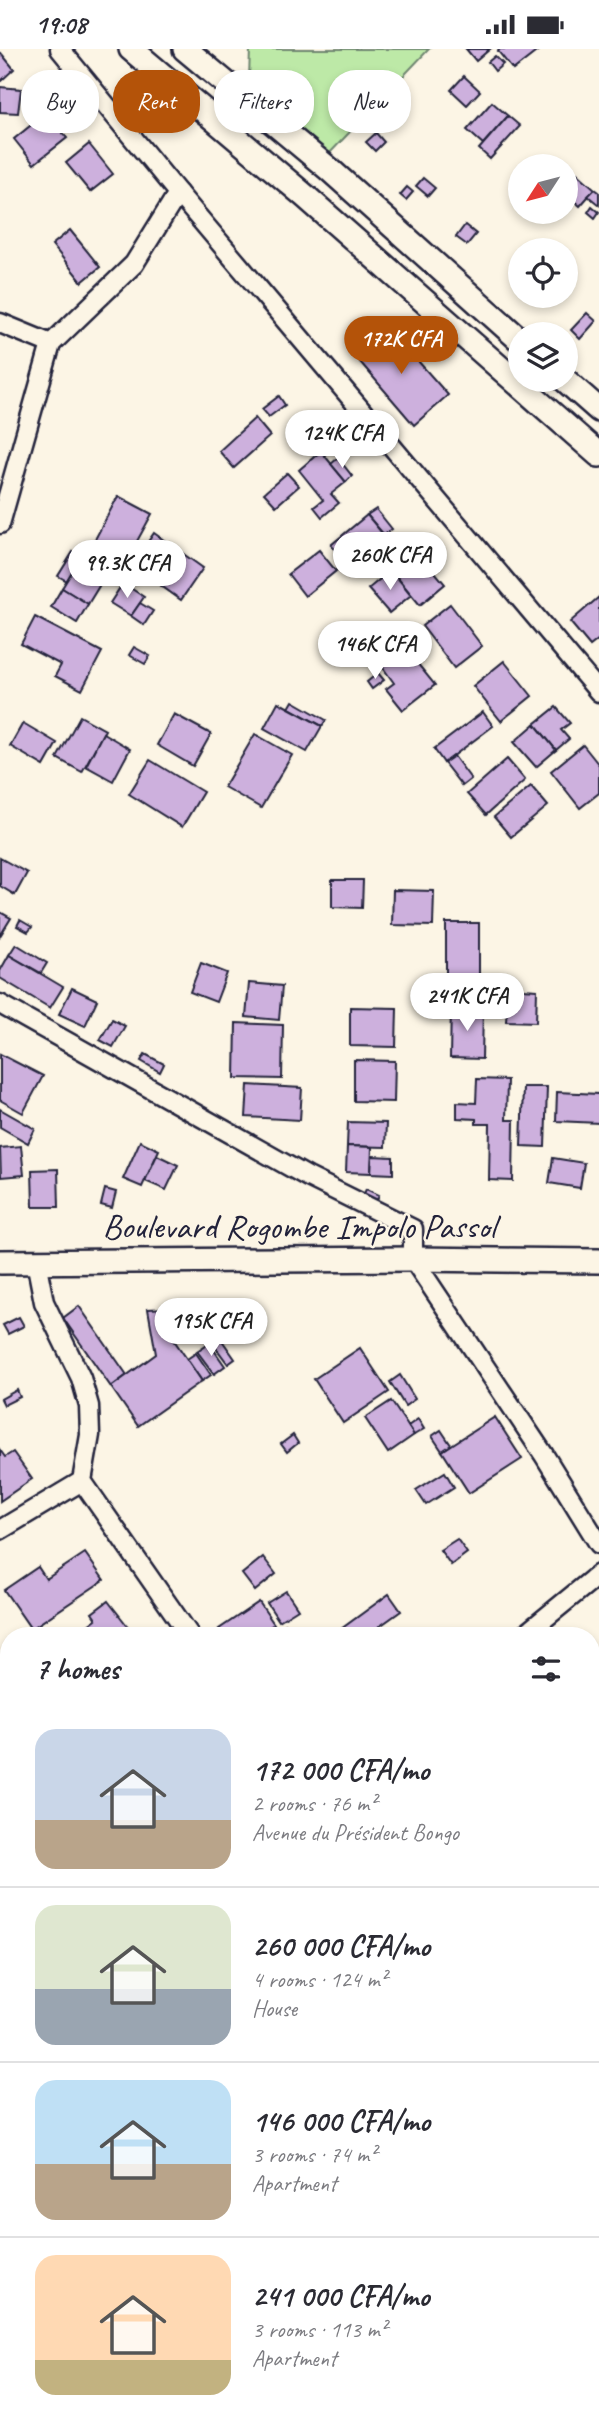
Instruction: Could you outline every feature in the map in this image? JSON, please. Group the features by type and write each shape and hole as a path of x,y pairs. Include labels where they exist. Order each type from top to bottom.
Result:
{"street":[{"path":"60,49 599,692"},
{"path":"131,49 315,205 599,455"},
{"path":"185,49 329,169 508,329"},
{"path":"0,524 51,344 134,264 178,193"},
{"path":"0,323 51,344"},
{"path":"578,391 599,410"},
{"path":"0,1004 308,1177 413,1229 413,1259 544,1455 599,1544"},
{"name":"Boulevard Rogombe Impolo Passol","path":"4,1264 36,1261 413,1259 599,1261"},
{"path":"36,1261 44,1302 80,1378 89,1406 90,1435 82,1481 184,1627"},
{"path":"0,1530 82,1481"},
{"path":"534,1627 599,1574"}],"green space":[{"path":"250,49 429,49 409,70 328,70 328,133 349,133 327,156 304,133 314,133 314,70 249,70"}],"building":[{"path":"466,49 490,49 476,61"},
{"path":"540,49 513,70 498,51"},
{"path":"0,54 14,69 0,82"},
{"path":"495,56 503,64 495,71 488,62"},
{"path":"464,76 480,91 467,105 451,90"},
{"path":"0,87 21,89 18,113 0,112"},
{"path":"492,102 508,116 483,144 467,130"},
{"path":"508,116 520,126 490,159 479,149"},
{"path":"21,133 63,133 67,138 34,164 14,139"},
{"path":"376,133 384,142 375,151 366,142"},
{"path":"89,144 113,174 90,192 66,163"},
{"path":"578,174 595,189 580,206 578,204"},
{"path":"423,178 435,188 428,196 416,186"},
{"path":"407,187 413,192 406,200 400,195"},
{"path":"595,189 599,192 599,205 588,196"},
{"path":"592,206 599,212 595,218 588,212"},
{"path":"465,225 476,234 467,245 456,237"},
{"path":"70,230 100,267 82,282 52,245"},
{"path":"587,313 596,321 580,339 578,323"},
{"path":"388,327 448,395 414,425 355,356"},
{"path":"279,396 285,405 269,417 262,409"},
{"path":"255,418 270,436 234,468 219,451"},
{"path":"321,451 346,482 331,494 339,503 322,517 314,507 323,500 299,470"},
{"path":"338,458 352,476 346,482 331,464"},
{"path":"287,473 299,486 276,506 264,493"},
{"path":"118,496 152,514 125,563 92,545"},
{"path":"376,509 392,529 384,535 367,515"},
{"path":"367,515 392,545 356,575 331,545"},
{"path":"154,533 203,568 181,600 132,565"},
{"path":"416,549 445,584 420,605 391,570"},
{"path":"319,550 336,571 305,596 288,574"},
{"path":"73,552 81,557 67,581 58,576"},
{"path":"81,557 107,573 88,604 62,588"},
{"path":"343,560 356,575 351,578 339,563"},
{"path":"391,570 411,595 389,613 368,589"},
{"path":"123,583 144,597 131,616 110,603"},
{"path":"62,588 88,604 77,623 51,607"},
{"path":"599,597 599,639 590,646 570,622"},
{"path":"140,603 153,611 144,625 131,616"},
{"path":"450,604 482,646 454,668 422,626"},
{"path":"35,617 102,652 82,690 55,676 61,665 21,644"},
{"path":"134,647 150,656 145,664 129,655"},
{"path":"404,647 435,685 403,710 386,689 394,683 381,665"},
{"path":"504,661 532,696 501,721 473,686"},
{"path":"378,673 384,680 372,689 367,682"},
{"path":"293,701 326,720 322,726 289,708"},
{"path":"278,702 322,726 307,752 264,728"},
{"path":"556,707 570,723 561,730 569,739 556,750 535,724"},
{"path":"483,712 493,726 444,763 434,749"},
{"path":"174,714 211,734 193,766 157,745"},
{"path":"80,716 105,730 82,772 57,758"},
{"path":"23,723 57,743 44,766 10,746"},
{"path":"535,724 556,750 536,767 514,742"},
{"path":"103,733 130,749 113,781 86,766"},
{"path":"255,734 292,755 261,808 224,787"},
{"path":"583,745 599,765 599,793 580,808 551,771"},
{"path":"454,756 471,779 462,786 444,763"},
{"path":"507,759 525,780 486,815 467,794"},
{"path":"150,760 203,792 182,827 129,794"},
{"path":"531,786 548,806 511,837 494,817"},
{"path":"0,858 27,873 15,895 0,886"},
{"path":"332,880 363,880 362,908 332,907"},
{"path":"393,890 434,891 433,926 392,925"},
{"path":"0,912 11,918 0,936"},
{"path":"20,920 32,927 28,932 17,926"},
{"path":"446,923 479,923 479,977 446,976"},
{"path":"16,944 47,963 41,973 9,955"},
{"path":"9,955 63,987 50,1008 0,978 0,971"},
{"path":"201,963 227,973 216,1002 190,992"},
{"path":"249,983 282,986 279,1020 246,1017"},
{"path":"72,988 97,1000 85,1026 59,1014"},
{"path":"508,988 537,990 536,1022 506,1021"},
{"path":"451,1006 483,1007 482,1059 450,1058"},
{"path":"350,1007 397,1008 396,1047 350,1046"},
{"path":"112,1019 125,1026 113,1047 100,1040"},
{"path":"236,1023 283,1025 282,1079 235,1078"},
{"path":"0,1054 43,1076 23,1113 0,1100"},
{"path":"145,1054 164,1064 160,1072 141,1061"},
{"path":"354,1060 395,1061 394,1102 354,1101"},
{"path":"477,1079 507,1080 506,1120 514,1120 513,1181 489,1180 490,1124 476,1124 476,1119 457,1118 457,1102 476,1103"},
{"path":"248,1085 302,1088 300,1120 246,1117"},
{"path":"523,1087 547,1087 545,1147 521,1146"},
{"path":"557,1092 599,1094 599,1123 556,1121"},
{"path":"0,1109 35,1129 28,1143 0,1127"},
{"path":"348,1122 386,1123 385,1147 347,1146"},
{"path":"140,1141 159,1150 142,1187 123,1179"},
{"path":"21,1146 24,1175 1,1177 0,1148"},
{"path":"347,1146 372,1147 371,1173 346,1172"},
{"path":"157,1155 178,1165 166,1190 145,1181"},
{"path":"372,1156 393,1157 393,1174 371,1173"},
{"path":"553,1158 584,1163 580,1188 549,1183"},
{"path":"58,1169 59,1207 33,1207 32,1170"},
{"path":"105,1189 116,1192 112,1208 101,1205"},
{"path":"366,1189 379,1195 376,1202 363,1196"},
{"path":"79,1306 127,1375 111,1387 63,1318"},
{"path":"168,1308 174,1340 202,1381 138,1426 111,1387 156,1354 148,1309"},
{"path":"19,1317 24,1326 8,1334 3,1325"},
{"path":"219,1336 235,1359 228,1364 211,1341"},
{"path":"209,1343 225,1366 214,1374 197,1351"},
{"path":"360,1348 389,1392 343,1423 314,1379"},
{"path":"196,1353 211,1375 202,1381 187,1359"},
{"path":"400,1375 415,1399 405,1406 390,1382"},
{"path":"17,1390 20,1397 4,1405 1,1399"},
{"path":"391,1401 414,1435 388,1453 365,1418"},
{"path":"495,1417 522,1459 469,1493 442,1451"},
{"path":"418,1419 424,1429 414,1435 408,1426"},
{"path":"441,1430 451,1445 442,1451 432,1436"},
{"path":"293,1435 298,1443 287,1452 281,1444"},
{"path":"0,1450 5,1457 13,1452 32,1479 0,1501"},
{"path":"445,1472 454,1487 426,1505 416,1490"},
{"path":"457,1539 467,1553 451,1565 440,1550"},
{"path":"85,1553 104,1580 34,1627 30,1627 4,1590 38,1567 46,1579"},
{"path":"263,1557 276,1574 255,1591 242,1574"},
{"path":"286,1591 298,1609 279,1621 267,1603"},
{"path":"389,1594 401,1611 379,1627 344,1627"},
{"path":"108,1601 128,1627 88,1627 96,1619 92,1613"},
{"path":"259,1602 274,1624 270,1627 222,1627"}]}
